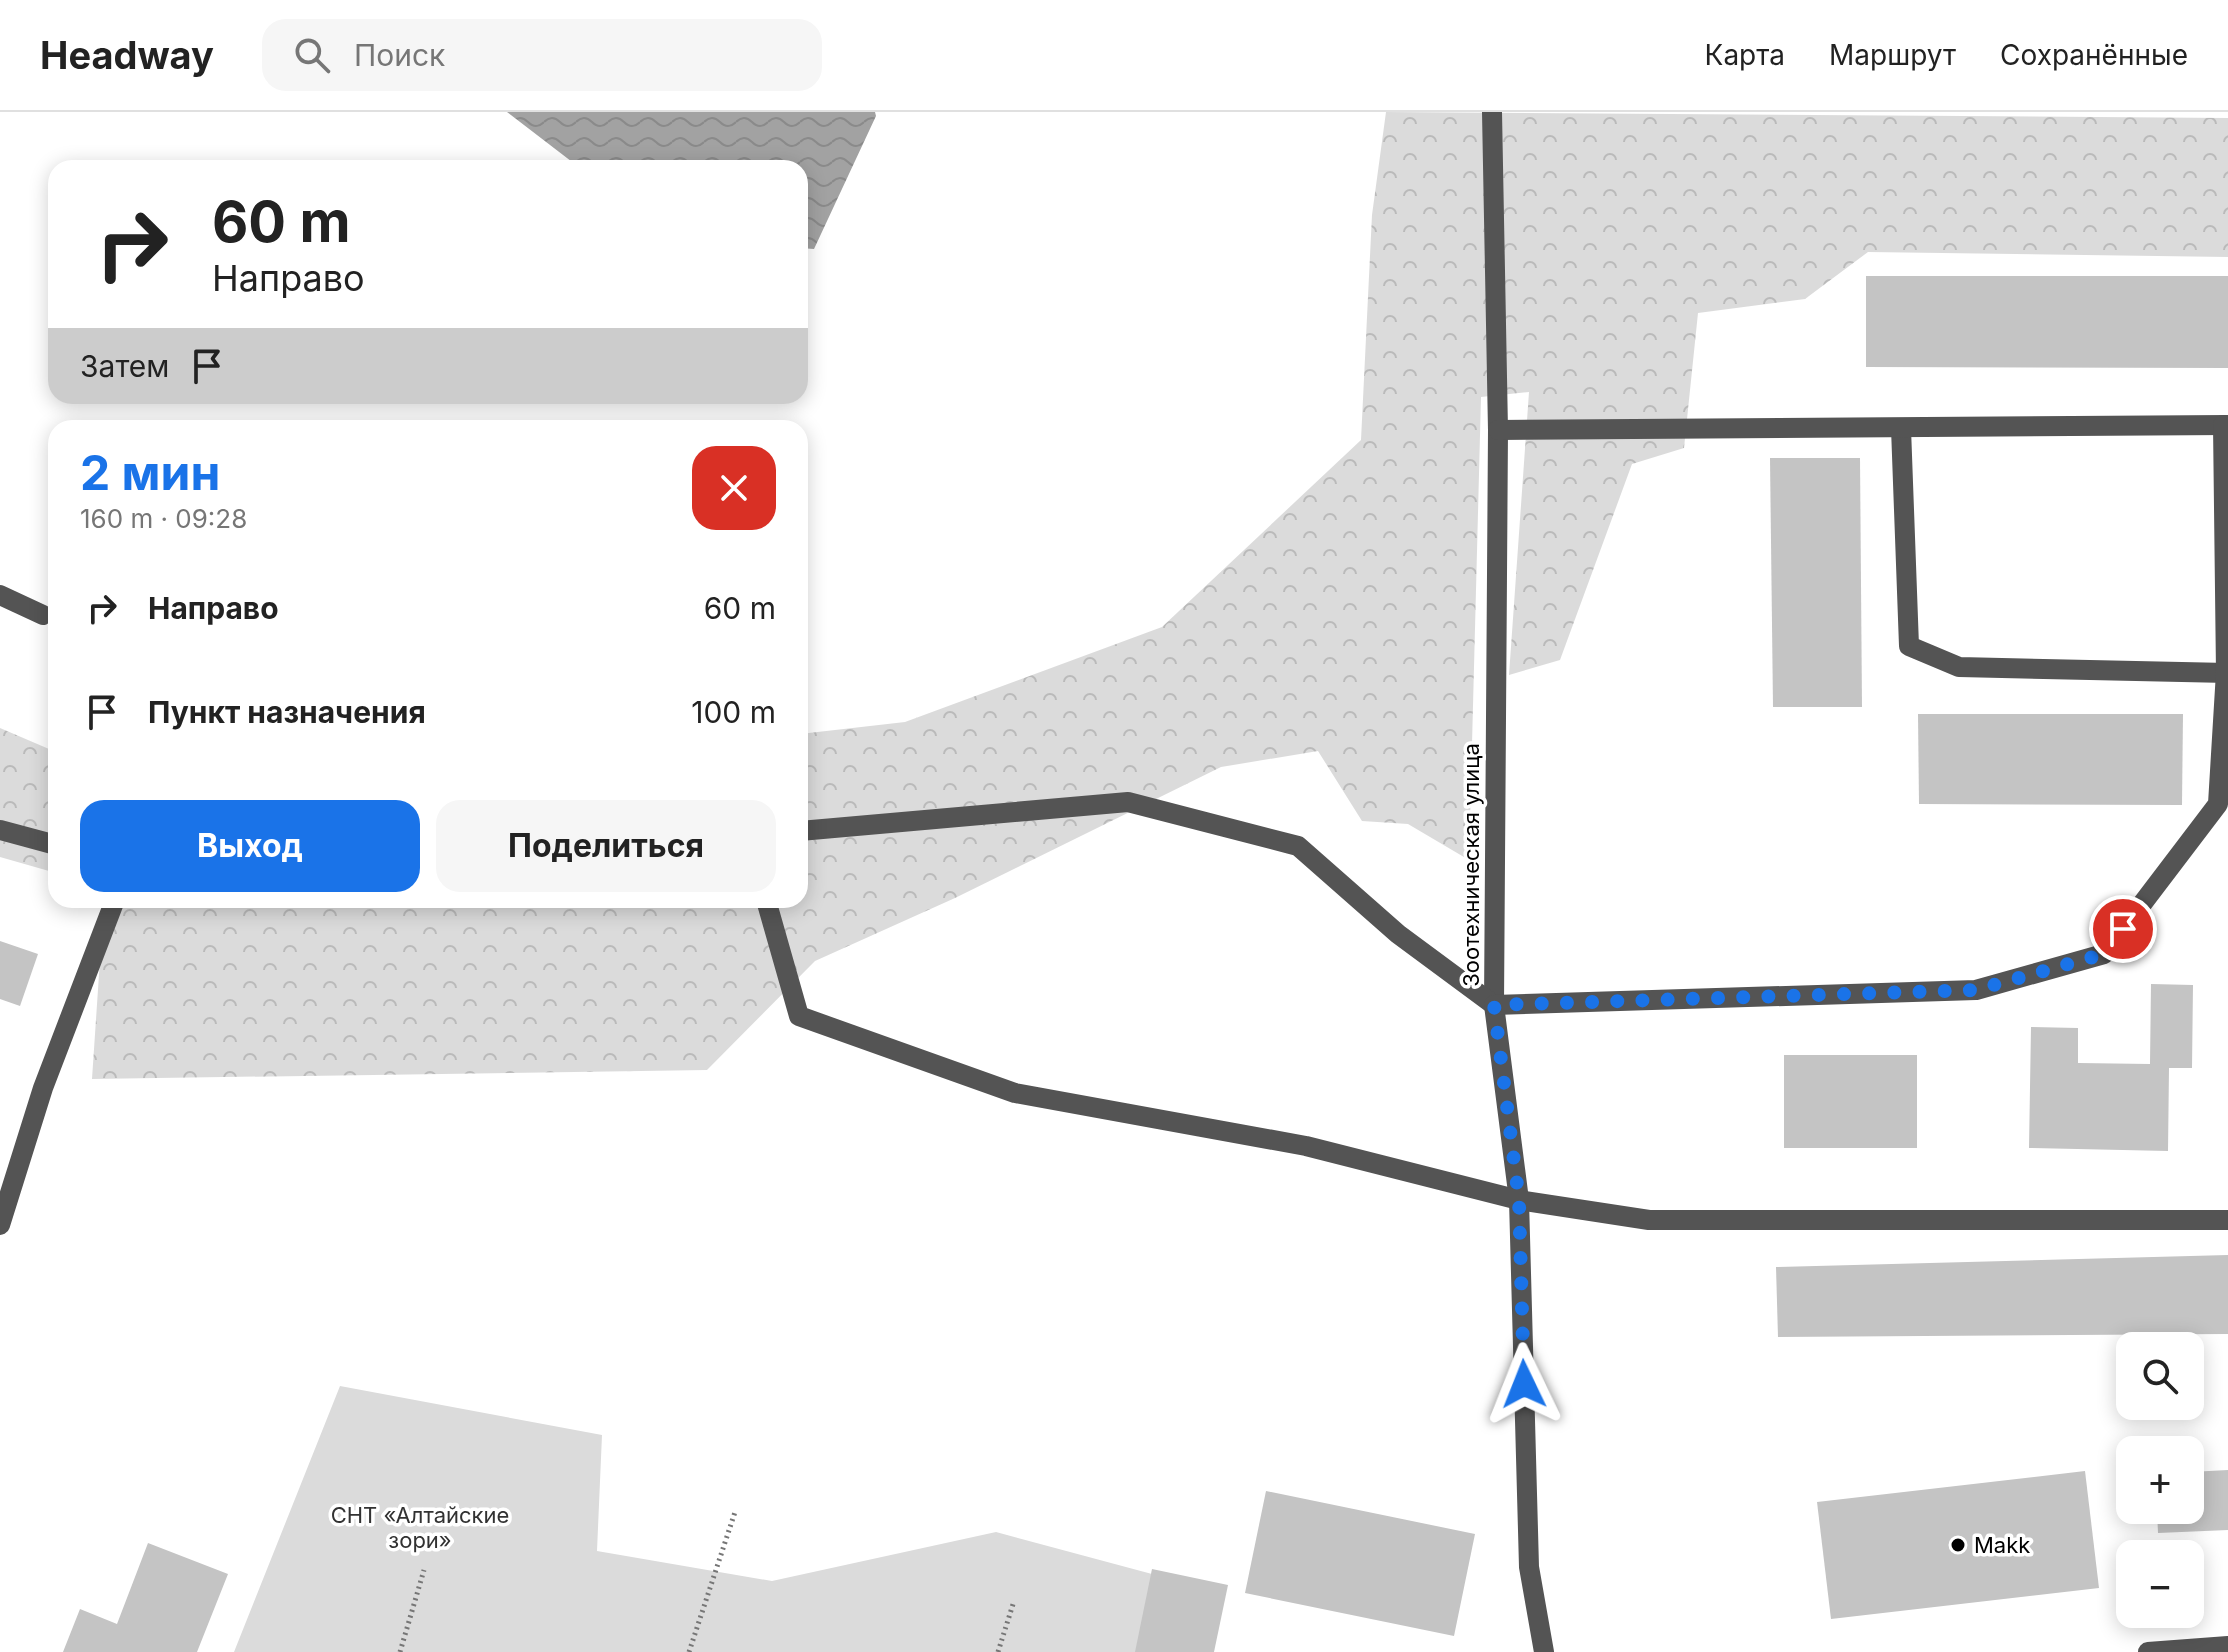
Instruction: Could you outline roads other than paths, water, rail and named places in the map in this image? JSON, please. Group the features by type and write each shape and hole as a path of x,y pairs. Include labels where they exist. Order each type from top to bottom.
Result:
{"street":[{"name":"Зоотехническая улица","path":"1492,112 1498,430 1494,1005"},
{"path":"1498,430 2225,425 2227,672 2218,804 2104,954 1976,990 1494,1005 1519,1200 1529,1567 1544,1652"},
{"path":"1901,428 1909,646 1959,667 2227,672"},
{"path":"0,595 43,615"},
{"name":"Зоотехническая улица","path":"808,830 1128,802 1298,846 1398,934 1494,1005"},
{"path":"0,830 48,843"},
{"path":"0,1225 43,1088 112,908"},
{"path":"768,908 799,1016 1015,1093 1306,1146 1519,1200 1649,1220 2228,1220"},
{"path":"2148,1652 2228,1646"}],"water":[{"path":"507,112 875,112 876,116 814,249 808,249 808,160 570,160"}],"place":[{"name":"Makk","path":"1958,1545"}],"park label":[{"name":"СНТ «Алтайские зори»","path":"420,1528"}]}
